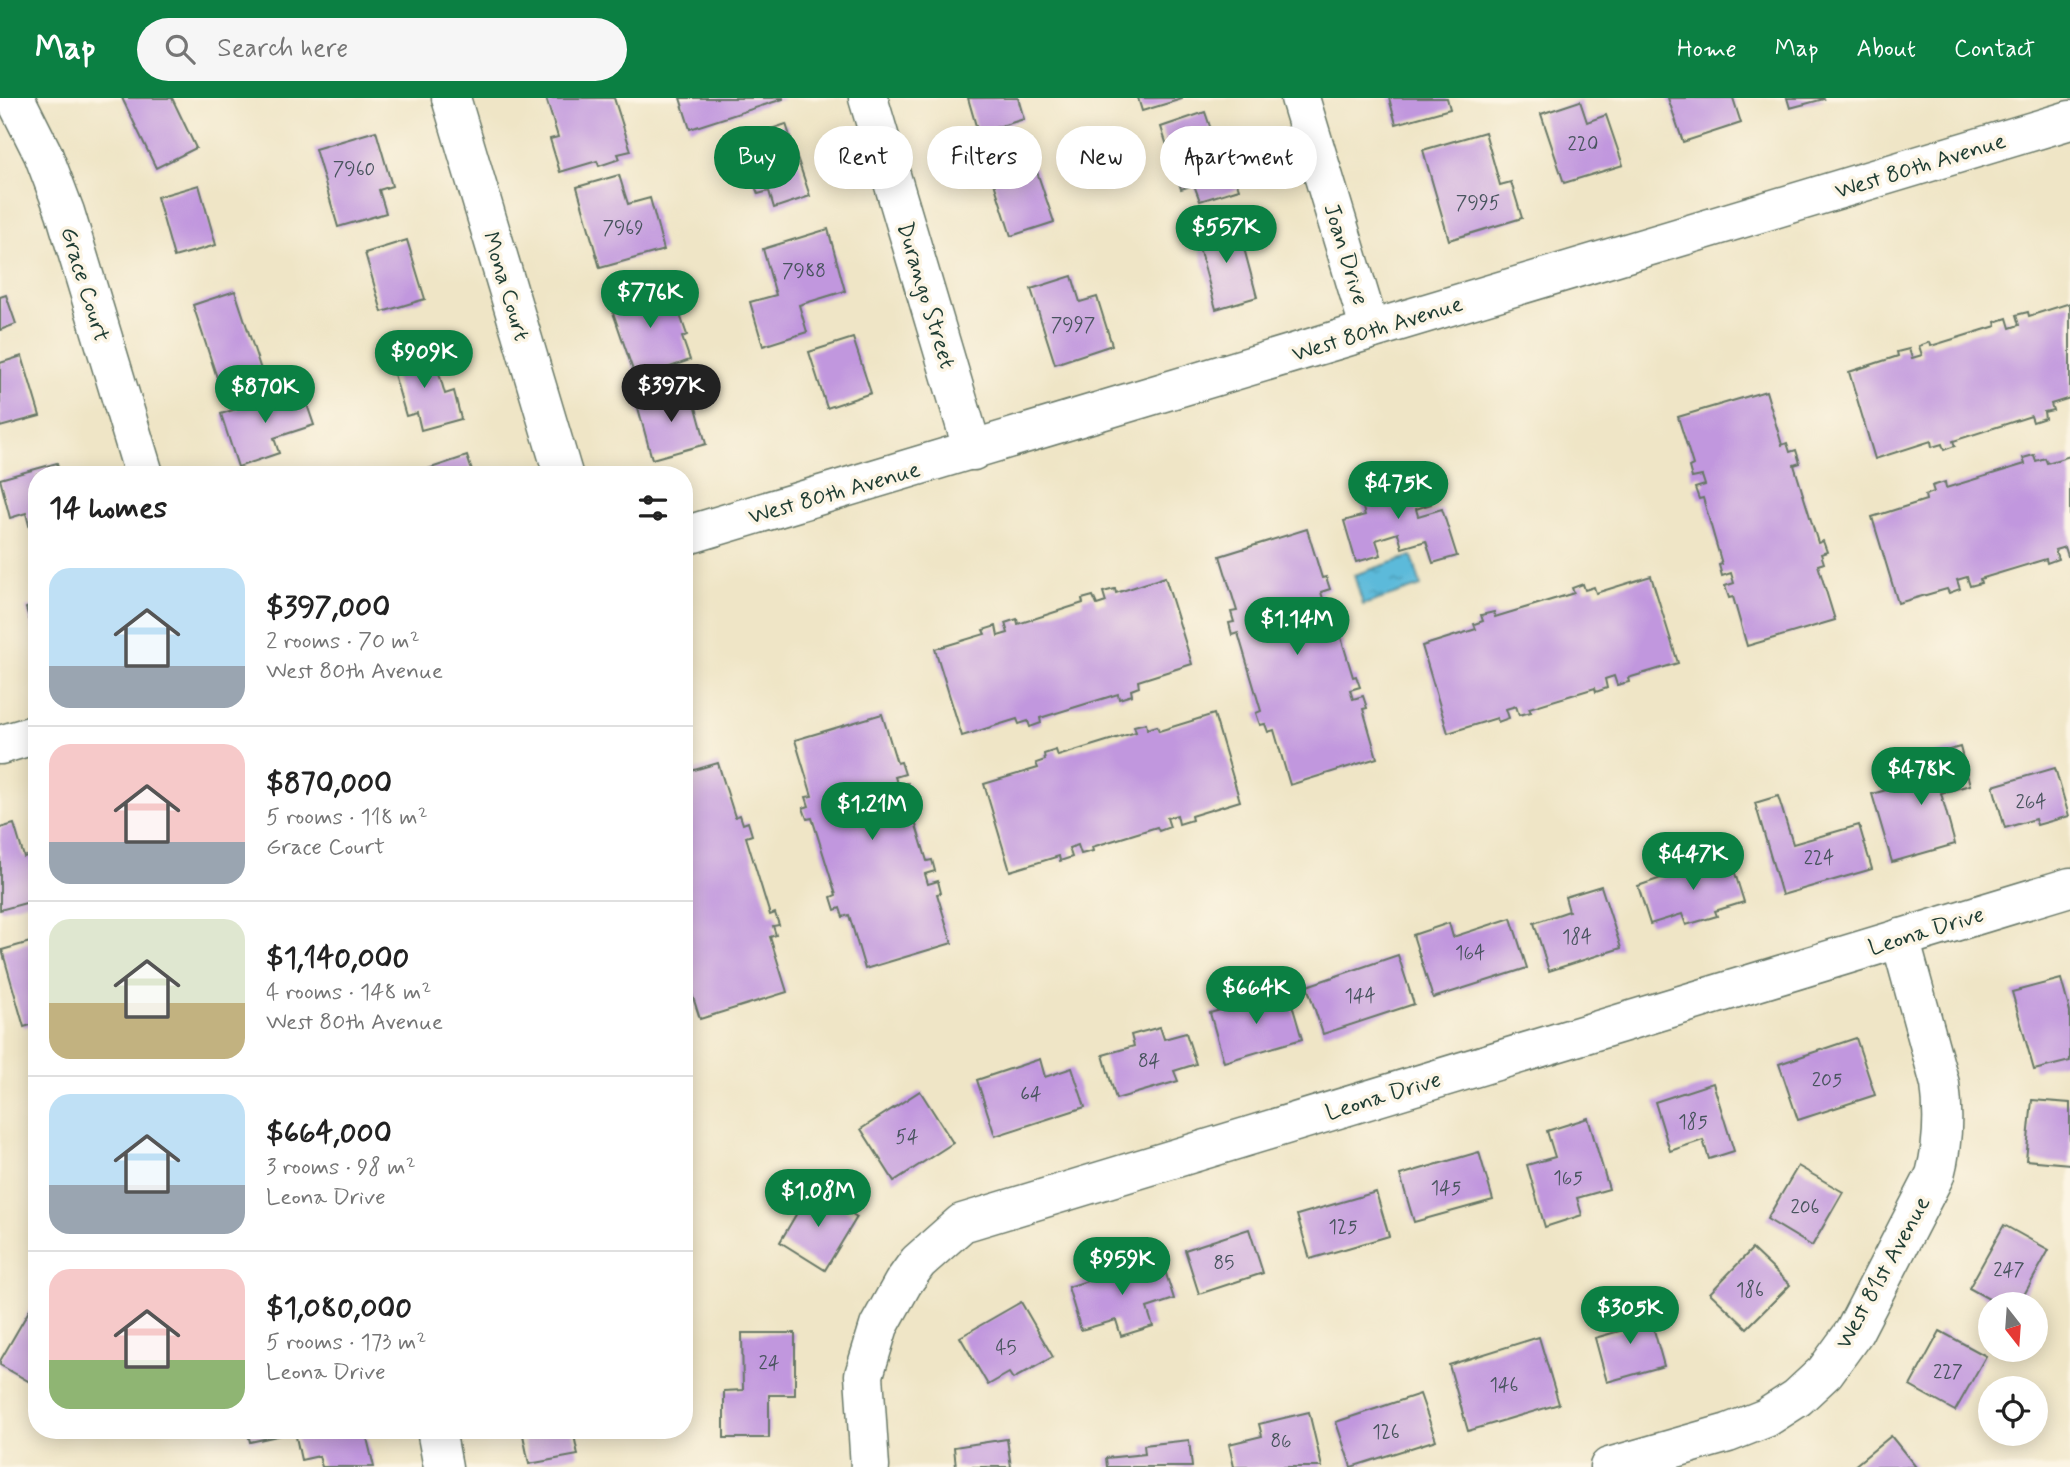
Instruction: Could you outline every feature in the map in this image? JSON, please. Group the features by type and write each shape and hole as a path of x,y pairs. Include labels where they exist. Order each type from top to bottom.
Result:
{"street":[{"name":"Grace Court","path":"15,98 43,154 65,212 142,466"},
{"name":"Mona Court","path":"451,98 561,466"},
{"name":"Durango Street","path":"868,98 973,451"},
{"name":"Joan Drive","path":"1300,98 1370,330"},
{"name":"West 80th Avenue","path":"693,534 2070,120"},
{"path":"0,745 28,737"},
{"name":"Leona Drive","path":"870,1467 864,1375 879,1326 918,1262 962,1223 2070,887"},
{"name":"West 81st Avenue","path":"1609,1467 1728,1433 1766,1418 1797,1398 1825,1372 1854,1332 1935,1175 1940,1155 1943,1107 1940,1084 1900,938"},
{"path":"438,1439 443,1467"}],"water":[{"path":"1412,556 1421,586 1363,605 1354,575"}],"building":[{"path":"122,98 172,98 196,148 156,168"},
{"path":"546,98 614,98 631,151 618,154 620,159 599,166 597,161 560,172 550,139 558,137"},
{"path":"680,98 783,98 783,99 690,129"},
{"path":"968,98 1018,98 1024,119 1001,126 976,126"},
{"path":"1138,98 1182,98 1182,99 1142,111"},
{"path":"1389,98 1447,98 1450,109 1396,124"},
{"path":"1668,98 1733,98 1741,123 1683,142"},
{"path":"1787,98 1823,98 1824,99 1790,108"},
{"path":"1580,101 1587,122 1606,115 1623,165 1564,183 1541,114"},
{"path":"1205,112 1210,126 1164,126"},
{"path":"376,131 392,186 379,190 386,213 338,227 315,149"},
{"path":"1485,132 1500,185 1511,182 1522,218 1449,240 1423,150"},
{"path":"800,166 810,196 774,208 769,191 758,194 756,189 800,189"},
{"path":"619,175 628,204 650,198 664,250 600,268 577,187"},
{"path":"199,185 216,245 174,257 157,197"},
{"path":"1042,187 1054,222 1011,236 996,189 1042,189"},
{"path":"1196,189 1239,189 1200,201"},
{"path":"1237,222 1257,297 1216,309 1195,233"},
{"path":"828,229 845,291 799,305 807,332 763,346 750,302 776,295 763,249"},
{"path":"407,240 425,299 382,312 365,253"},
{"path":"1072,276 1080,302 1097,297 1112,345 1055,364 1031,289"},
{"path":"647,284 651,296 671,289 687,335 682,337 690,360 636,379 608,298"},
{"path":"235,291 265,382 223,396 193,305"},
{"path":"6,295 16,324 0,330 0,297"},
{"path":"2070,303 2070,398 2051,404 2053,410 2044,412 2045,418 2033,422 2031,416 1953,441 1955,446 1944,450 1942,444 1932,447 1931,441 1875,459 1849,372 1898,356 1897,352 1909,349 1912,358 1922,355 1919,346 1930,342 1931,346 1996,326 1995,322 2007,318 2010,328 2019,325 2016,315 2028,312 2029,316"},
{"path":"853,338 871,393 827,408 809,352"},
{"path":"432,349 445,394 454,391 461,419 421,430 417,413 406,416 390,360"},
{"path":"22,356 40,416 0,427 0,363"},
{"path":"301,387 314,425 274,438 279,453 238,466 221,414"},
{"path":"691,389 706,444 652,459 637,404"},
{"path":"1766,391 1782,445 1787,443 1790,452 1796,450 1800,463 1794,465 1818,543 1823,541 1827,552 1821,554 1824,563 1818,565 1835,620 1747,646 1733,597 1729,598 1725,586 1734,583 1731,573 1722,576 1719,565 1722,564 1703,498 1699,499 1695,488 1705,485 1702,476 1692,478 1689,467 1693,465 1678,417"},
{"path":"2034,455 2036,461 2045,458 2047,463 2070,456 2070,556 2065,547 2055,550 2058,559 2047,563 2046,559 1980,579 1981,583 1970,586 1967,577 1957,580 1960,589 1949,593 1947,589 1898,603 1872,517 1926,500 1925,495 1934,492 1932,486 1945,482 1946,488 2025,464 2023,458"},
{"path":"467,456 470,466 437,466"},
{"path":"28,471 28,521 26,513 10,518 0,479"},
{"path":"1382,477 1389,500 1397,498 1393,486 1422,477 1431,504 1416,509 1418,516 1442,509 1457,556 1433,563 1426,541 1402,548 1398,533 1376,540 1381,555 1356,562 1344,521 1365,515 1356,485"},
{"path":"1307,529 1322,578 1326,577 1330,589 1321,592 1324,602 1333,599 1336,610 1333,611 1353,677 1356,676 1360,687 1350,690 1353,699 1363,696 1367,708 1363,709 1377,758 1290,785 1274,730 1268,732 1265,724 1260,725 1256,713 1261,711 1238,633 1232,635 1229,623 1234,622 1231,612 1237,611 1220,556"},
{"path":"1651,576 1678,663 1628,678 1629,682 1617,685 1614,676 1605,679 1607,688 1596,692 1595,688 1529,708 1531,712 1519,715 1516,706 1506,709 1509,718 1498,722 1497,718 1448,733 1422,646 1476,629 1474,624 1483,621 1481,615 1494,612 1495,617 1574,593 1572,588 1583,584 1585,590 1594,587 1596,593"},
{"path":"1165,577 1192,664 1138,681 1139,687 1131,690 1132,695 1119,699 1118,694 1040,718 1041,723 1030,727 1028,721 1019,724 1017,719 962,736 935,649 985,634 983,630 996,626 998,636 1008,633 1005,623 1017,619 1018,624 1083,603 1082,599 1093,596 1097,605 1106,602 1103,592 1115,589 1116,593"},
{"path":"882,714 897,763 901,762 905,774 895,777 898,786 908,783 911,795 907,796 927,861 932,860 935,871 925,874 928,884 938,881 941,893 937,894 952,943 865,969 849,915 843,917 840,908 835,910 831,897 836,895 812,818 807,819 803,808 809,806 806,797 812,796 795,740"},
{"path":"1214,714 1240,801 1191,816 1192,820 1179,824 1177,815 1167,818 1170,827 1159,831 1157,827 1092,847 1093,851 1081,854 1078,845 1069,848 1072,857 1060,861 1059,856 1010,871 984,784 1038,768 1036,763 1045,760 1044,754 1056,750 1058,756 1136,732 1134,726 1146,723 1147,729 1157,726 1159,731"},
{"path":"1960,747 1970,785 1941,793 1955,844 1892,862 1872,794 1926,779 1920,758"},
{"path":"718,763 735,817 740,815 743,824 748,822 752,835 746,837 770,915 775,913 779,925 773,926 776,935 770,937 787,992 700,1019 693,997 693,770"},
{"path":"2055,768 2069,816 2037,825 2035,819 2005,828 1993,786"},
{"path":"1778,796 1793,844 1859,825 1872,869 1782,895 1755,803"},
{"path":"14,824 24,857 28,856 28,902 0,910 0,828"},
{"path":"1729,854 1744,902 1715,911 1717,916 1686,925 1682,914 1650,924 1638,886 1670,875 1669,872"},
{"path":"1601,886 1621,948 1549,971 1534,923 1569,911 1565,897"},
{"path":"1511,918 1527,968 1433,998 1413,935 1449,923 1453,937"},
{"path":"28,943 28,1026 24,1027 2,950"},
{"path":"1398,955 1414,1004 1323,1034 1307,986"},
{"path":"2061,979 2070,1012 2070,1061 2034,1070 2012,992"},
{"path":"1288,991 1302,1039 1224,1062 1210,1013"},
{"path":"1160,1027 1164,1039 1186,1033 1196,1064 1174,1071 1178,1081 1116,1099 1103,1055 1134,1046 1131,1035"},
{"path":"1856,1038 1875,1095 1798,1120 1779,1064"},
{"path":"1040,1059 1045,1077 1072,1068 1085,1107 995,1136 977,1080"},
{"path":"1713,1083 1734,1151 1709,1159 1703,1140 1670,1151 1655,1102"},
{"path":"920,1091 953,1143 894,1181 861,1129"},
{"path":"2032,1100 2070,1103 2070,1164 2026,1160"},
{"path":"1588,1118 1609,1189 1577,1198 1582,1215 1545,1227 1527,1165 1555,1157 1547,1131"},
{"path":"1479,1152 1493,1200 1414,1222 1400,1175"},
{"path":"1798,1166 1843,1192 1812,1246 1767,1219"},
{"path":"811,1189 857,1217 825,1270 780,1242"},
{"path":"1376,1192 1389,1236 1310,1259 1297,1215"},
{"path":"2004,1225 2049,1250 2026,1292 1978,1293 1969,1288"},
{"path":"1249,1229 1263,1273 1199,1294 1185,1250"},
{"path":"1752,1249 1790,1285 1747,1328 1710,1293"},
{"path":"1161,1258 1174,1299 1147,1308 1153,1326 1121,1336 1116,1320 1081,1330 1068,1287"},
{"path":"1021,1302 1053,1357 1013,1379 1009,1373 988,1385 960,1337"},
{"path":"1647,1305 1664,1366 1607,1382 1595,1338 1623,1330 1618,1313"},
{"path":"28,1313 28,1381 0,1365"},
{"path":"1940,1331 1978,1352 1978,1362 1983,1362 1955,1411 1910,1386"},
{"path":"742,1333 795,1333 795,1395 769,1395 769,1438 724,1438 724,1391 743,1390"},
{"path":"1539,1337 1559,1404 1468,1431 1449,1365"},
{"path":"1420,1394 1436,1440 1351,1467 1336,1422"},
{"path":"1309,1412 1322,1467 1234,1467 1229,1444 1262,1436 1259,1424"},
{"path":"1891,1436 1916,1467 1853,1467"},
{"path":"296,1439 367,1439 374,1467 322,1467 319,1456 301,1460"},
{"path":"524,1439 575,1439 578,1455 529,1464"},
{"path":"1007,1439 1011,1467 956,1467 954,1447"},
{"path":"1189,1440 1192,1467 1107,1467 1106,1458 1145,1454 1144,1445"}]}
